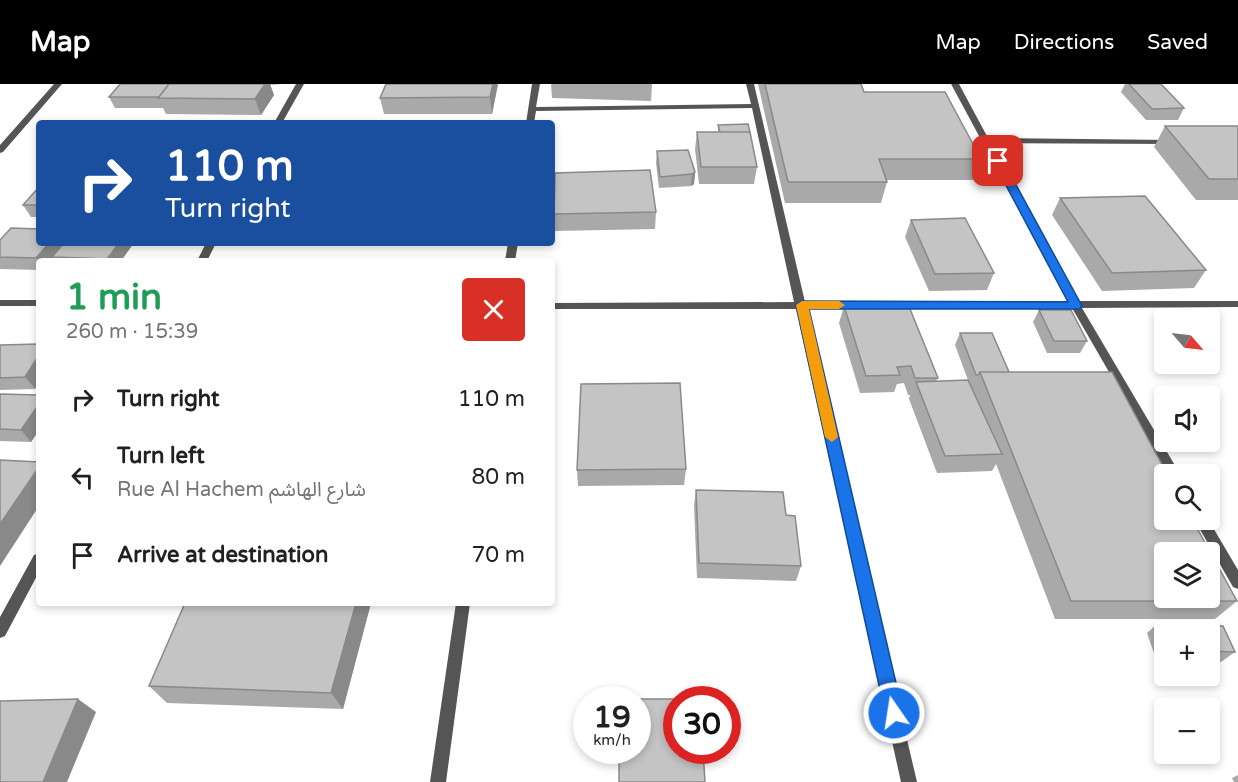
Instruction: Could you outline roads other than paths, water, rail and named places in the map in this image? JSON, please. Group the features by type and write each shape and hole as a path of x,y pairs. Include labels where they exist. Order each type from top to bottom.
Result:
{"street":[{"path":"0,150 58,84"},
{"path":"280,120 300,84"},
{"path":"530,120 536,84"},
{"path":"750,84 909,782"},
{"path":"955,84 1076,306 1168,464"},
{"path":"532,109 756,106"},
{"path":"987,140 1178,142"},
{"path":"0,303 36,303"},
{"path":"555,306 1238,304"},
{"path":"1207,530 1237,580"},
{"path":"0,631 7,604 36,563"},
{"path":"438,782 463,606"}]}
